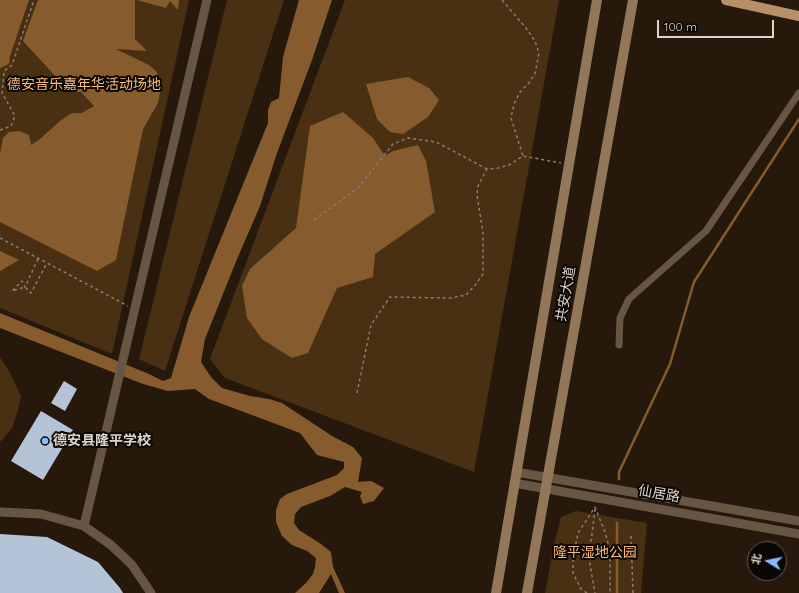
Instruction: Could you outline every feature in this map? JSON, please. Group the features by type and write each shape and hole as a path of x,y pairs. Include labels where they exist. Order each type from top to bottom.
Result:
{"main road":[{"name":"共安大道","path":"496,593 597,0"},
{"name":"共安大道","path":"527,593 633,0"},
{"path":"726,0 799,16"}],"street":[{"path":"84,526 207,0"},
{"path":"619,345 620,318 629,299 706,231 799,93"},
{"name":"仙居路","path":"516,472 547,476 799,521"},
{"name":"仙居路","path":"514,483 799,534"},
{"path":"0,512 41,514 84,526 111,545 132,565 151,593"}],"path":[{"path":"0,130 11,126 15,116 2,93 4,71 12,65 34,0"},
{"path":"502,0 526,28 535,41 539,53 535,74 520,92 514,104 511,118 523,156"},
{"path":"314,220 358,188 393,144 408,138 436,142 487,169 509,165 523,156 569,165"},
{"path":"357,393 371,325 390,297 450,298 466,295 476,284 482,274 483,232 477,195 478,186 487,169"},
{"path":"0,238 135,309"},
{"path":"39,259 25,287 12,291 22,281 25,287 31,293 47,263"},
{"path":"595,593 589,559 596,498"},
{"path":"587,593 582,589 573,573 573,558 578,532 595,507"},
{"path":"595,507 605,532 610,550 610,593"},
{"path":"631,536 633,593"}],"green space":[{"name":"德安音乐嘉年华活动场地","path":"0,0 189,0 112,354 0,308"},
{"path":"227,0 284,0 165,371 139,359"},
{"path":"345,0 559,0 474,472 225,378 210,359"},
{"path":"0,357 9,371 21,396 12,428 0,442"},
{"name":"隆平湿地公园","path":"576,511 647,523 641,593 545,593 561,517"}],"shaded area":[{"path":"0,0 29,0 10,56 9,64 0,68"},
{"path":"38,0 135,0 135,39 147,51 116,49 149,65 157,72 161,87 158,103 143,129 116,260 97,271 0,222 0,154 3,138 9,132 19,131 29,135 31,145 72,113 82,113 94,106 81,92 70,92 23,41"},
{"path":"137,0 179,0 178,10 170,1 166,8"},
{"path":"299,0 332,0 312,60 277,153 260,206 205,339 201,362 211,377 222,388 282,403 332,436 353,447 362,458 358,482 371,481 384,488 374,501 363,504 360,496 362,492 345,487 330,496 301,507 295,514 294,523 299,530 331,552 333,567 345,593 339,593 331,574 319,593 295,593 313,574 316,558 307,551 292,545 282,536 276,522 276,510 280,499 287,494 337,475 344,468 344,462 317,455 300,433 209,399 195,389 168,391 143,384 0,328 0,313 163,381 171,378 189,317 268,123 268,110 271,102 279,98 283,57"},
{"path":"408,77 429,88 439,100 428,117 403,134 390,132 377,119 366,84"},
{"path":"343,112 373,138 385,156 393,151 418,145 426,161 435,212 375,254 373,277 337,288 308,353 292,358 262,339 247,318 242,286 250,269 296,228 310,126"},
{"path":"0,251 19,260 0,271"}],"building":[{"path":"64,381 77,389 65,411 51,403"},
{"path":"41,411 73,430 43,480 11,461"},
{"path":"0,534 47,537 98,562 123,593 0,593"}],"waterway":[{"path":"619,479 619,472 670,364 694,282 799,119"},
{"path":"617,523 617,593"}],"place":[{"name":"德安县隆平学校","path":"45,441"}]}
